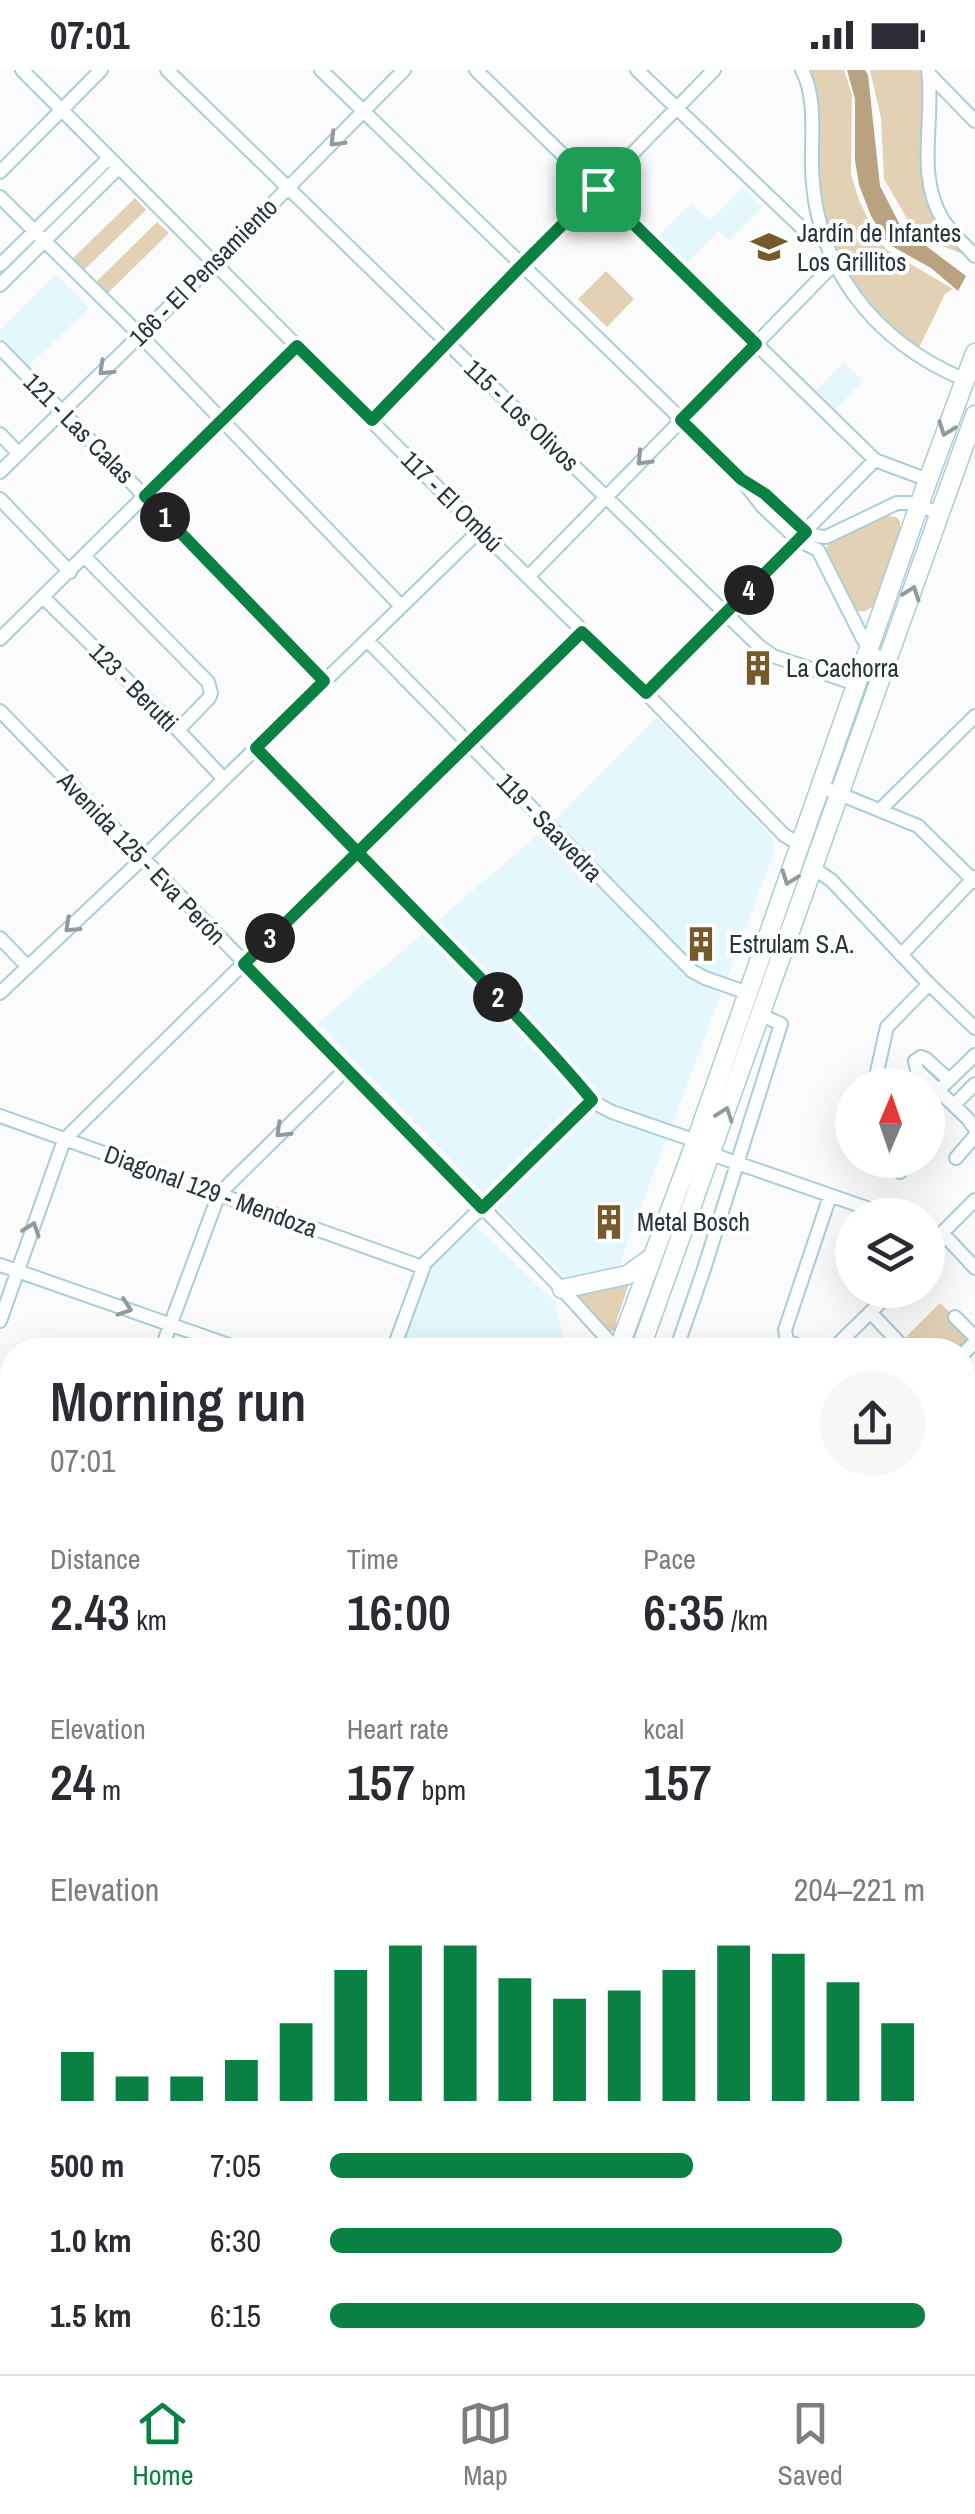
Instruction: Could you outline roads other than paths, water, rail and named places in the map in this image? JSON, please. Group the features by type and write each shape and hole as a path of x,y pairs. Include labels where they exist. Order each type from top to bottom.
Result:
{"main road":[{"path":"644,1338 748,993 975,353"},
{"path":"622,1338 652,1258 761,1015 975,415"},
{"path":"562,1289 626,1275 652,1258"}],"street":[{"name":"117 - El Ombú","path":"22,70 784,835 800,845"},
{"path":"0,172 100,70"},
{"name":"115 - Los Olivos","path":"167,70 760,646 773,656 856,684"},
{"path":"321,70 741,479 765,494 822,555 869,648 888,661"},
{"name":"166 - El Pensamiento","path":"0,472 404,70"},
{"path":"476,70 876,460 928,480"},
{"path":"637,70 805,231 812,236 823,235"},
{"path":"372,420 714,70"},
{"path":"802,70 810,96 812,183 823,235 834,264 886,333 934,366 963,379"},
{"path":"927,71 975,121"},
{"path":"927,71 932,97 927,163 930,192 942,218 975,256"},
{"path":"0,265 114,163"},
{"path":"0,285 46,241 114,163"},
{"path":"0,196 401,606"},
{"path":"528,578 834,264"},
{"path":"0,639 297,346"},
{"name":"121 - Las Calas","path":"0,348 324,681"},
{"path":"0,434 19,454"},
{"path":"646,693 876,460"},
{"path":"0,499 70,572"},
{"path":"802,536 826,537 897,504 919,505 940,513"},
{"path":"0,994 480,530"},
{"path":"84,556 208,682 209,698 178,730"},
{"name":"123 - Berutti","path":"43,597 223,778"},
{"path":"0,1321 66,1140 582,632"},
{"name":"119 - Saavedra","path":"367,640 692,971 748,993"},
{"name":"Avenida 125 - Eva Perón","path":"0,711 607,1338"},
{"path":"881,809 975,716"},
{"path":"256,748 508,1007 592,1100 737,1164 836,1198"},
{"path":"820,786 918,826 974,879 901,955"},
{"path":"813,868 831,880 975,1028"},
{"path":"0,938 28,966"},
{"path":"878,1068 887,1027 929,984"},
{"path":"680,1338 781,1024 761,1015"},
{"path":"956,1158 975,1132 944,1085 975,1055"},
{"path":"165,1338 218,1194 347,1068"},
{"path":"954,1105 975,1084"},
{"path":"397,1338 422,1268 592,1100"},
{"name":"Diagonal 129 - Mendoza","path":"0,1116 422,1268"},
{"path":"786,1338 785,1330 830,1196"},
{"path":"945,1230 975,1200"},
{"path":"945,1239 975,1268"},
{"path":"0,1265 209,1338"},
{"path":"845,1338 876,1308"},
{"path":"871,1313 895,1338"},
{"path":"955,1317 974,1338"}],"place":[{"name":"Jardín de Infantes Los Grillitos","path":"769,247"},
{"name":"La Cachorra","path":"758,668"},
{"name":"Estrulam S.A.","path":"701,944"},
{"name":"Metal Bosch","path":"609,1222"}]}
